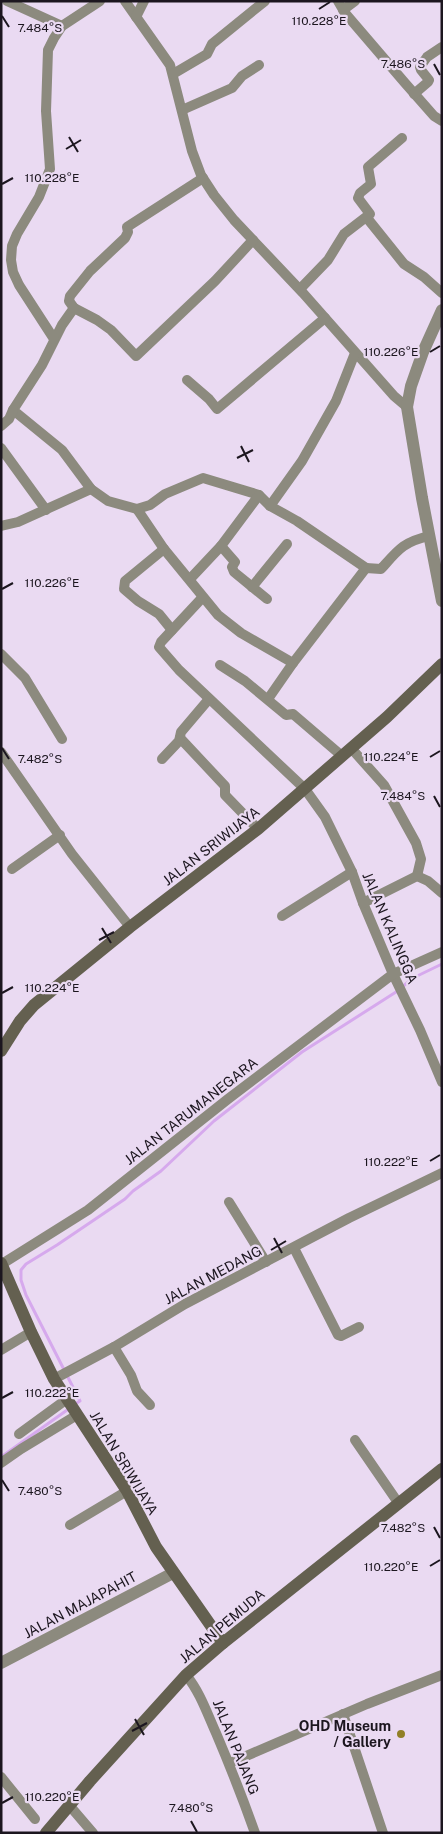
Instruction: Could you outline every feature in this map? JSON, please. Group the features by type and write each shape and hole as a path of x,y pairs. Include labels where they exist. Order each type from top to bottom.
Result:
{"main road":[{"name":"JALAN SRIWIJAYA","path":"1,1051 20,1021 34,1006 130,926 258,829 442,664"},
{"name":"JALAN SRIWIJAYA","path":"2,1263 31,1332 54,1379 127,1491 156,1547 222,1643"},
{"name":"JALAN PEMUDA","path":"46,1833 186,1675 222,1643 442,1469"}],"street":[{"path":"7,1 62,26"},
{"path":"54,339 19,285 10,260 12,246 17,234 39,197 50,169 46,111 48,50 62,26 100,1"},
{"path":"125,1 170,66 192,151 203,178 234,220 300,289 394,396 407,407"},
{"path":"136,17 144,1"},
{"path":"172,74 207,54 212,44 265,1"},
{"path":"355,1 340,6 414,94 442,121"},
{"path":"414,94 428,82 420,67 427,57 442,47"},
{"path":"182,110 232,88 242,76 259,65"},
{"path":"300,289 328,260 344,234 370,214 358,196 371,184 368,167 402,138"},
{"path":"203,178 127,227 128,232 125,238 90,271 70,296 69,300 74,308 111,330 136,356 215,281 253,240"},
{"path":"367,218 404,264 442,293"},
{"path":"1,426 9,419 42,365 62,324 74,308"},
{"path":"441,599 407,407 411,386 423,352 442,310"},
{"path":"187,380 209,399 217,409 325,318"},
{"path":"270,506 302,461 336,401 355,353"},
{"path":"13,410 62,450 91,489 108,501 137,509 150,505 165,494 203,478 259,495 270,506 297,521 366,568 381,569 401,546 429,536"},
{"path":"1,448 46,510"},
{"path":"1,526 18,522 91,489"},
{"path":"190,579 221,546 259,495"},
{"path":"137,509 164,549 190,579 202,598 218,615 241,634 293,663"},
{"path":"252,587 287,544"},
{"path":"221,546 235,562 232,569 267,599"},
{"path":"164,549 125,581 124,589 144,605 160,614 172,630 202,598"},
{"path":"268,699 293,663 366,568"},
{"name":"JALAN KALINGGA","path":"172,630 159,647 179,670 209,699 305,788 325,817 352,872 393,974 442,1082"},
{"path":"1,654 25,678 62,739"},
{"path":"220,665 268,699 286,715 293,714 346,752 384,784 416,843 421,859 417,876"},
{"path":"162,758 176,744 181,732 209,699"},
{"path":"180,738 224,786 225,795 258,829"},
{"path":"1,752 60,835 130,926"},
{"path":"12,869 60,835"},
{"path":"282,916 352,872"},
{"path":"417,876 428,881 442,893"},
{"path":"363,903 417,876"},
{"name":"JALAN TARUMANEGARA","path":"2,1263 88,1210 228,1099 393,974 442,952"},
{"name":"JALAN MEDANG","path":"54,1379 114,1347 185,1304 349,1218 442,1173"},
{"path":"229,1202 266,1262"},
{"path":"294,1248 338,1335 341,1336 359,1327"},
{"path":"1,1350 31,1332"},
{"path":"114,1347 131,1375 137,1391 150,1405"},
{"path":"19,1434 72,1407"},
{"path":"1,1463 72,1407"},
{"path":"355,1440 399,1504"},
{"path":"70,1525 127,1491"},
{"name":"JALAN MAJAPAHIT","path":"1,1663 173,1573"},
{"name":"JALAN PAJANG","path":"186,1675 193,1683 207,1710 230,1763 255,1833"},
{"path":"230,1763 344,1714 442,1675"},
{"path":"344,1714 383,1833"},
{"path":"1,1777 35,1819"},
{"path":"69,1805 93,1833"}],"waterway":[{"path":"75,1404 80,1401 26,1295 21,1280 21,1270 26,1264 125,1199 161,1171 214,1121 302,1052 396,992 413,978 442,964"},
{"path":"1,1457 70,1408"}],"place":[{"name":"OHD Museum / Gallery","path":"401,1734"}]}
